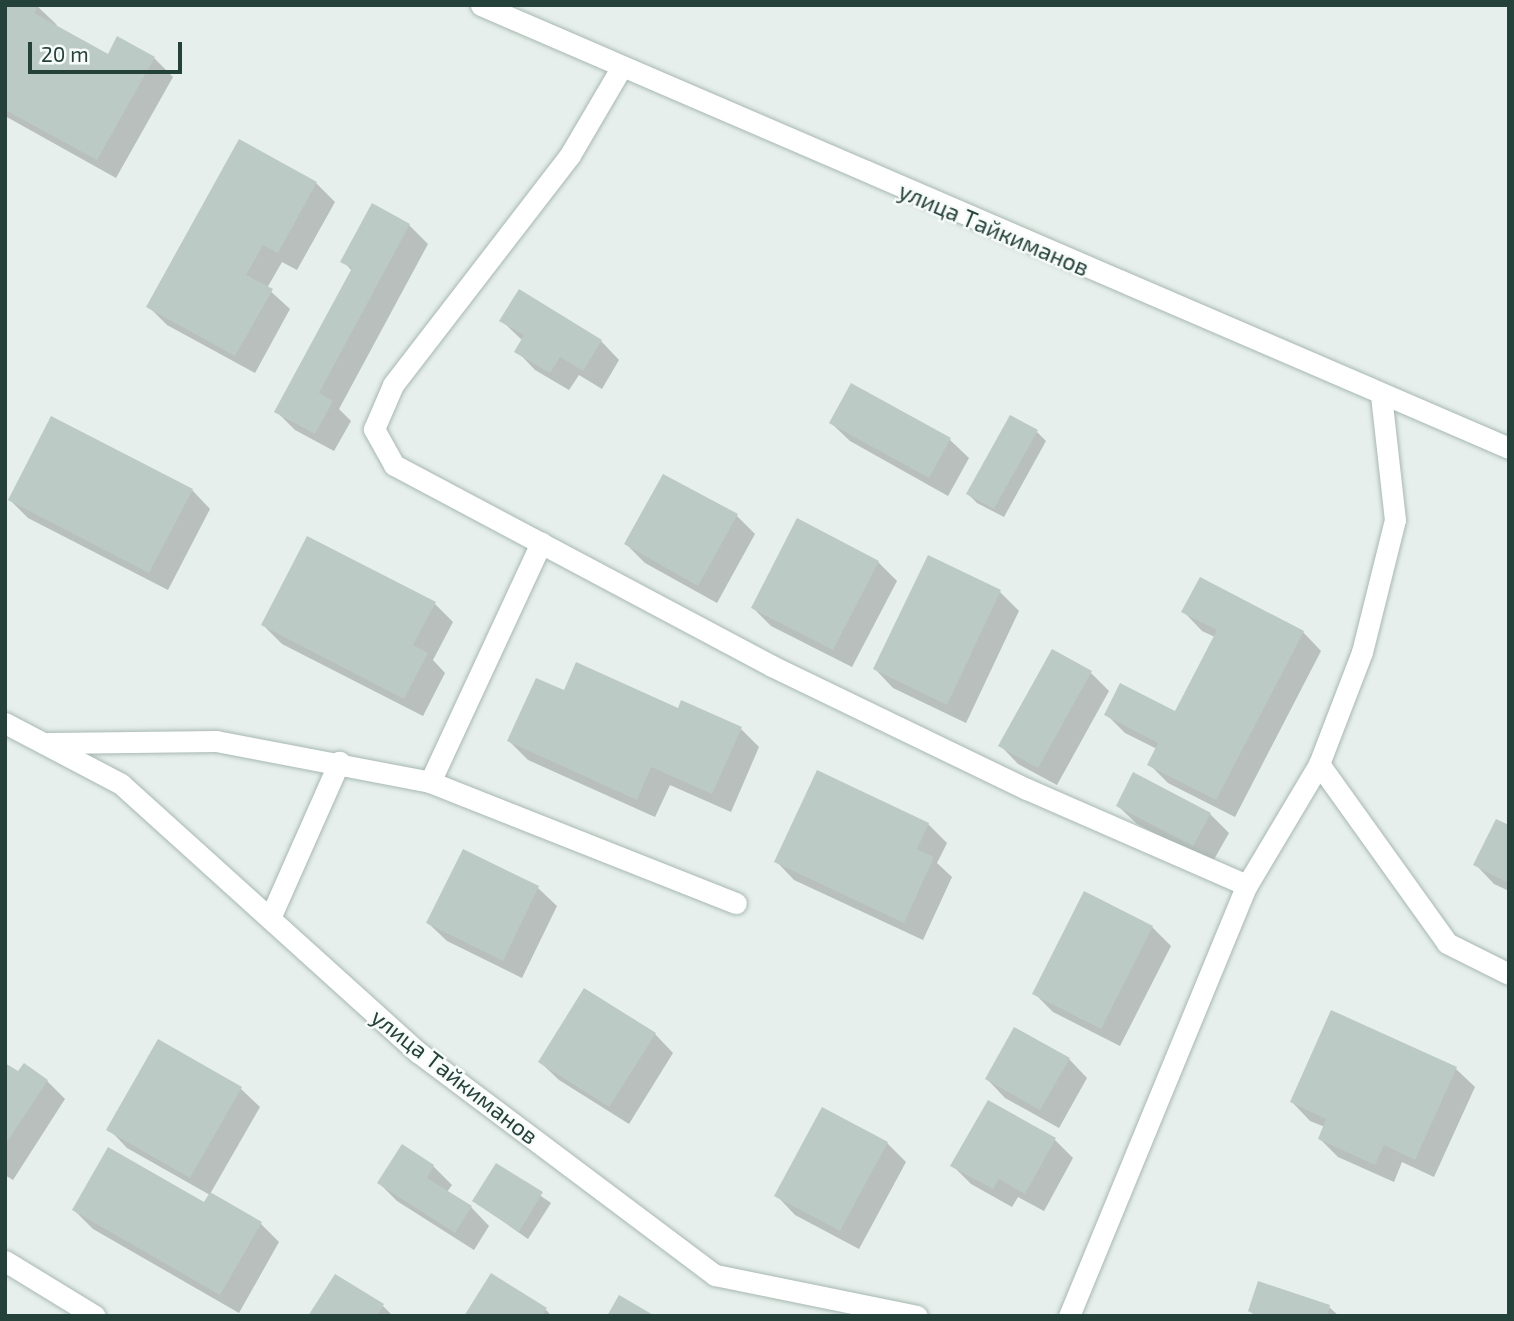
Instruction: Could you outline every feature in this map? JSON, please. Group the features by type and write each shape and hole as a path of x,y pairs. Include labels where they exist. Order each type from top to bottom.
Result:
{"street":[{"name":"улица Тайкиманов","path":"481,5 621,68 1509,449"},
{"path":"621,68 570,155 393,385 374,429 394,466 772,666 1015,784 1247,885"},
{"path":"1069,1316 1247,885 1319,764 1362,652 1395,520 1381,396"},
{"path":"430,782 541,543"},
{"name":"улица Тайкиманов","path":"5,723 121,784 419,1053 715,1275 917,1316"},
{"path":"44,743 216,740 340,762 430,782 736,903"},
{"path":"270,918 340,762"},
{"path":"1319,764 1447,943 1509,974"},
{"path":"5,1261 95,1316"}],"building":[{"path":"5,5 39,5 34,13 108,54 117,36 155,57 97,160 5,110"},
{"path":"239,139 317,182 278,253 263,245 246,275 273,289 235,356 146,307"},
{"path":"372,203 410,224 319,393 333,401 315,434 274,412 352,268 340,262"},
{"path":"519,289 602,340 583,371 560,357 550,373 514,352 524,335 499,321"},
{"path":"851,383 951,438 929,478 829,423"},
{"path":"1010,415 1038,430 994,509 966,494"},
{"path":"51,416 193,489 149,573 8,500"},
{"path":"663,474 738,514 698,586 624,544"},
{"path":"797,518 879,561 833,650 751,608"},
{"path":"307,536 436,602 413,645 428,653 404,699 261,625"},
{"path":"928,555 1001,590 947,705 873,669"},
{"path":"1200,577 1304,631 1216,800 1147,765 1158,743 1104,715 1120,683 1175,711 1217,630 1181,612"},
{"path":"1052,649 1092,671 1038,768 998,746"},
{"path":"576,662 678,708 681,700 742,727 712,794 651,767 637,800 507,741 536,678 564,690"},
{"path":"817,770 929,823 917,849 934,857 904,923 774,862"},
{"path":"1133,772 1211,813 1193,846 1116,806"},
{"path":"1496,819 1509,825 1509,883 1473,865"},
{"path":"463,849 539,886 503,961 426,923"},
{"path":"1084,891 1153,926 1101,1029 1032,994"},
{"path":"584,988 656,1033 609,1107 538,1062"},
{"path":"1331,1010 1457,1067 1415,1160 1384,1145 1375,1165 1318,1139 1326,1119 1290,1102"},
{"path":"1014,1027 1070,1058 1040,1110 985,1079"},
{"path":"158,1039 242,1087 190,1178 106,1130"},
{"path":"5,1063 18,1071 24,1063 48,1080 5,1145"},
{"path":"988,1100 1056,1138 1025,1194 999,1179 993,1189 950,1166"},
{"path":"822,1107 888,1142 840,1231 774,1196"},
{"path":"402,1144 434,1165 427,1178 472,1206 455,1233 377,1183"},
{"path":"108,1147 204,1202 210,1192 262,1222 220,1295 72,1210"},
{"path":"496,1163 543,1192 519,1232 472,1201"},
{"path":"491,1273 547,1308 542,1316 464,1316"},
{"path":"335,1274 384,1304 377,1316 308,1316"},
{"path":"1258,1281 1330,1305 1327,1316 1257,1316 1248,1311"},
{"path":"619,1295 655,1316 607,1316"}]}
